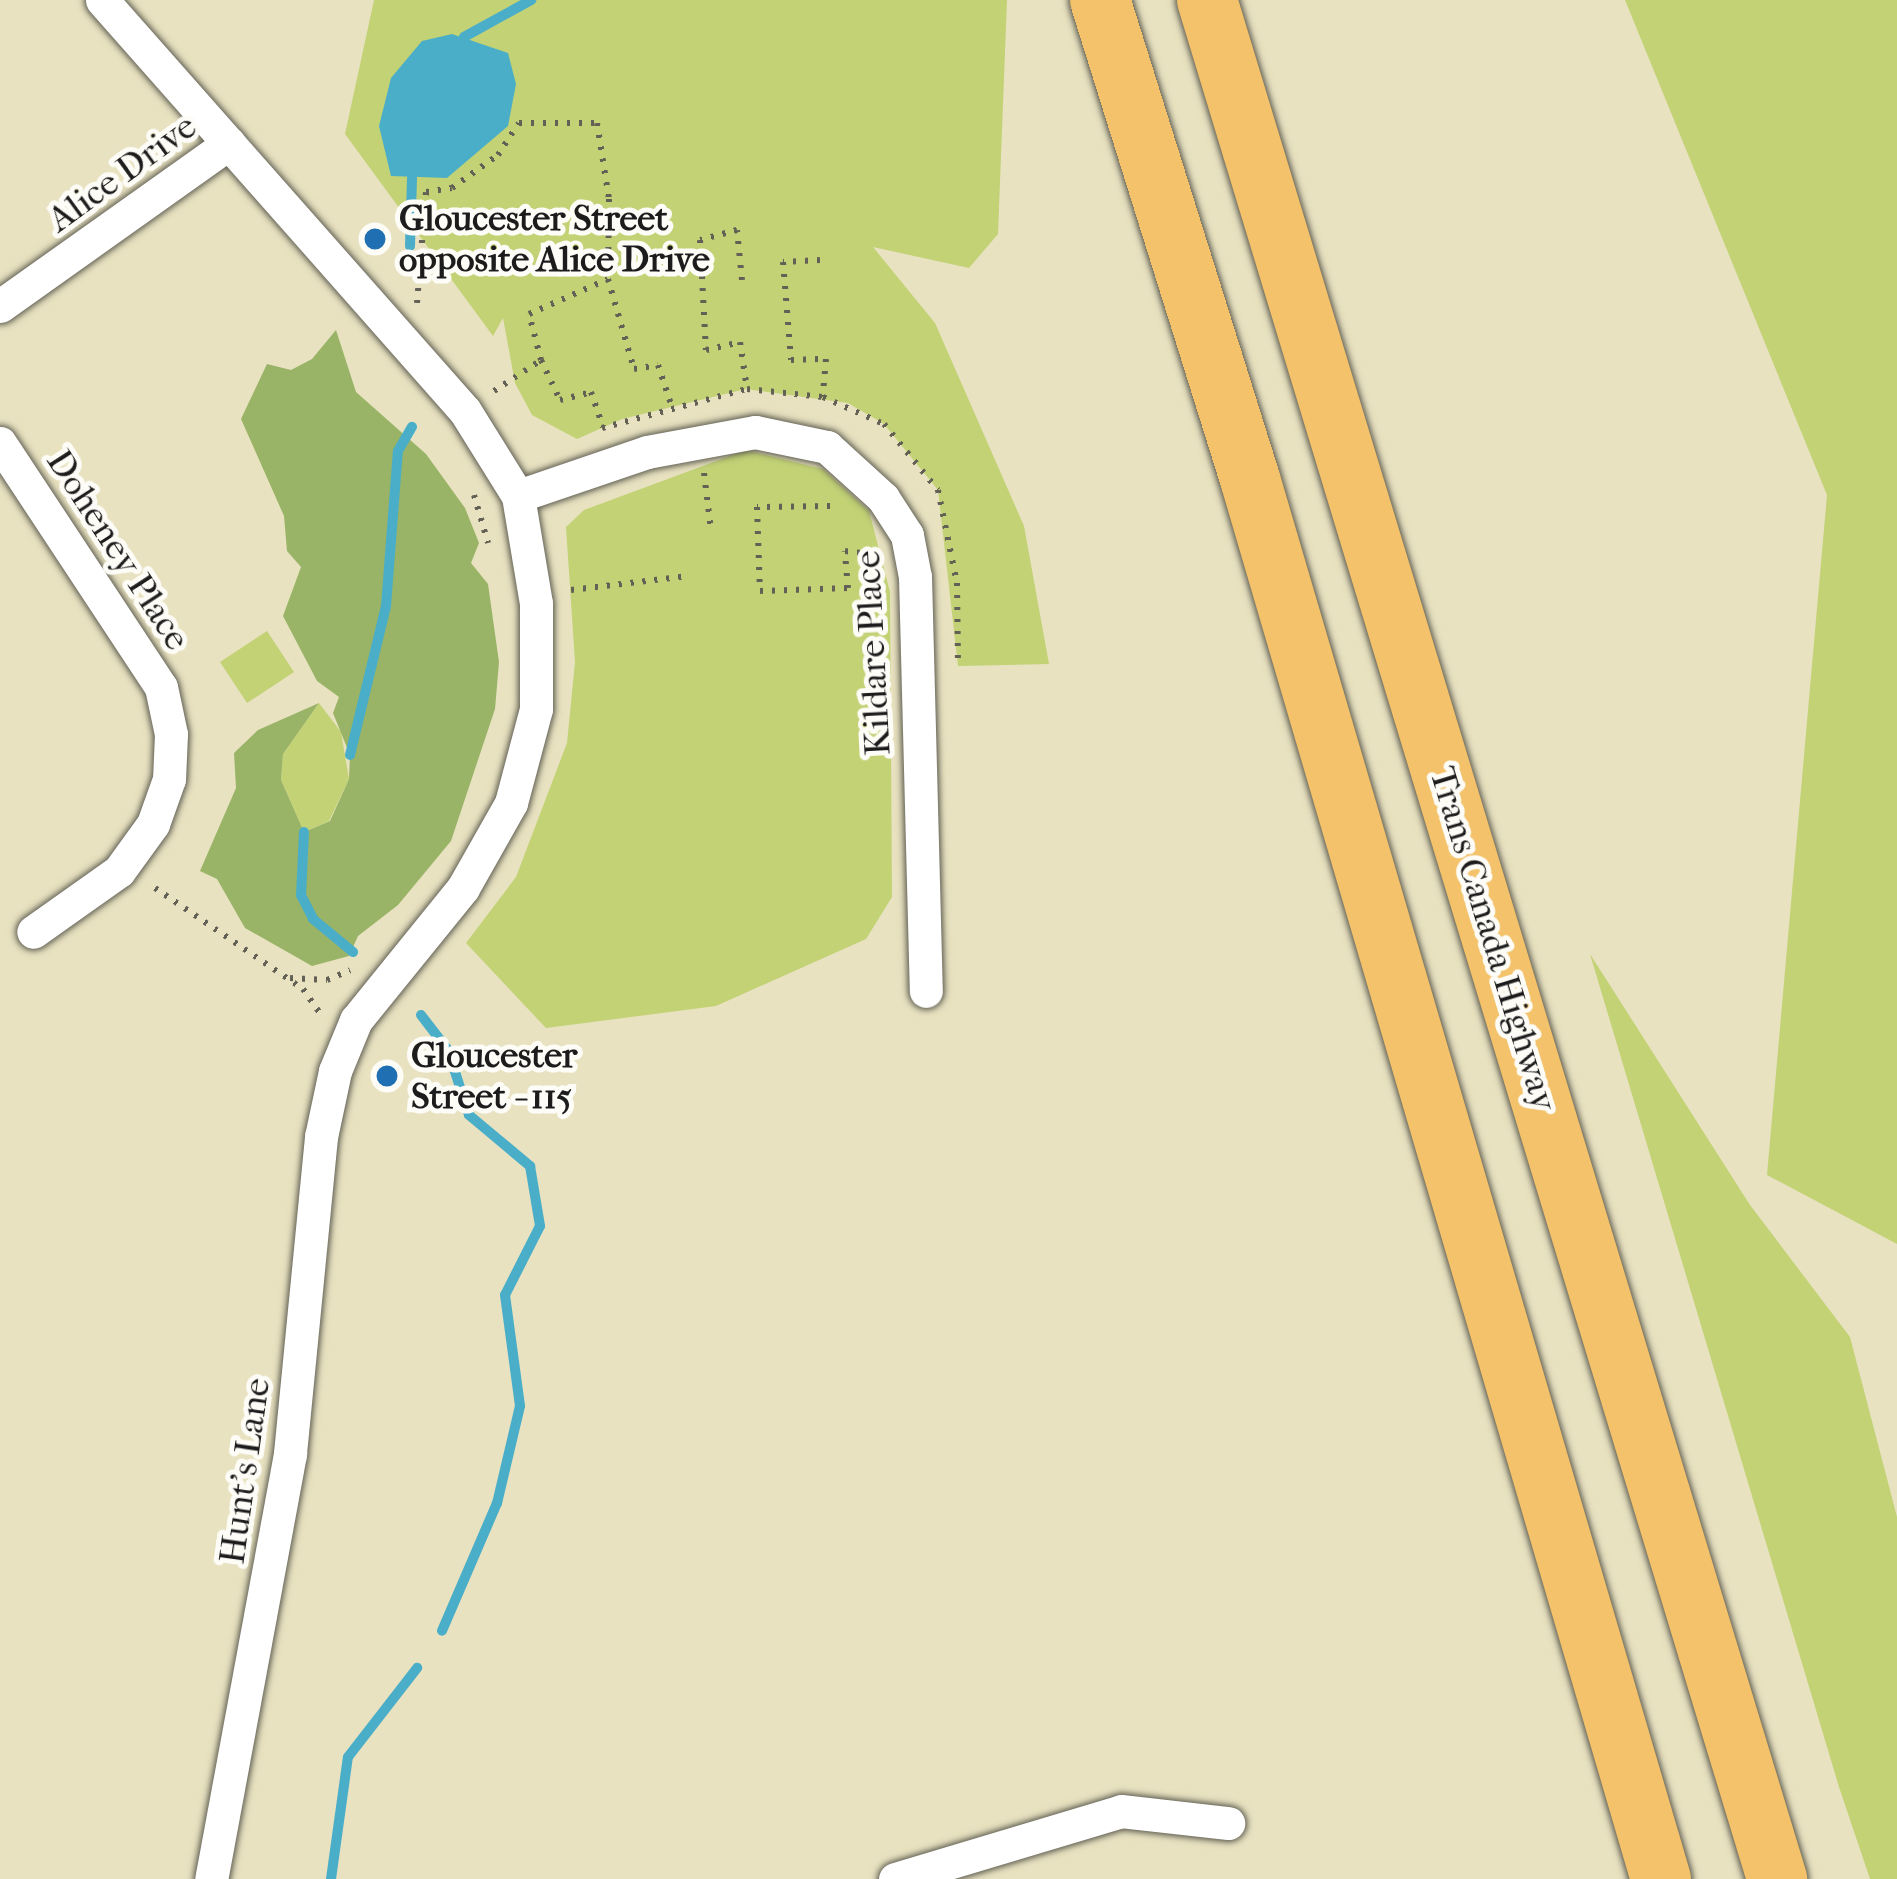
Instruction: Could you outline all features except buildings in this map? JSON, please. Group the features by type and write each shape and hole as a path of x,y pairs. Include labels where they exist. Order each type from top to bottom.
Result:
{"highway":[{"path":"1100,0 1661,1879"},
{"name":"Trans Canada Highway","path":"1208,0 1777,1879"},
{"path":"1688,1583 1810,1879"},
{"path":"1585,1621 1635,1879"}],"street":[{"path":"102,0 466,411 518,496"},
{"name":"Alice Drive","path":"0,306 230,143"},
{"name":"Kildare Place","path":"518,496 647,452 755,432 827,447 883,498 908,535 915,577 926,991"},
{"name":"Doheney Place","path":"0,443 140,651 161,687 171,734 169,779 153,824 119,871 33,932"},
{"name":"Hunt's Lane","path":"211,1879 290,1454 321,1137 335,1071 356,1020 463,888 511,803 536,709 539,658 518,496"},
{"path":"895,1879 1121,1811 1228,1823"}],"path":[{"path":"417,303 426,192 452,188 499,155 519,123 597,123 609,199 608,279 634,369 658,365 670,404"},
{"path":"742,280 736,230 700,240 706,350 740,342 747,389"},
{"path":"820,260 783,262 791,360 826,359 824,397"},
{"path":"603,427 591,392 560,400 529,314 608,279"},
{"path":"493,392 542,360"},
{"path":"703,463 711,530"},
{"path":"474,495 493,561"},
{"path":"830,506 757,507 760,590 848,588 845,551 888,561 882,538"},
{"path":"571,590 688,576"},
{"path":"154,888 318,1002 320,1017 326,1005"},
{"path":"333,992 360,958"},
{"path":"285,977 327,980 350,970"}],"green space":[{"path":"374,0 1007,0 998,234 969,268 873,247 935,323 1024,526 1049,664 958,666 938,490 884,424 848,403 746,389 622,419 577,439 532,415 515,383 503,318 493,336 345,134"},
{"path":"1625,0 1897,0 1897,1244 1767,1175 1827,495"},
{"path":"336,330 356,392 426,454 465,508 479,543 471,563 488,584 499,662 495,709 451,841 398,905 358,936 349,956 312,966 245,928 217,879 200,871 236,788 234,753 258,730 319,703 283,754 281,780 304,832 330,821 349,779 350,755 333,713 339,697 317,681 283,616 301,567 287,551 284,516 241,419 267,364 291,370 312,359"},
{"path":"746,450 823,469 869,511 890,592 892,897 866,939 716,1006 546,1028 466,943 516,877 567,743 575,662 566,527 584,510"},
{"path":"267,631 294,672 247,703 220,662"},
{"path":"319,703 341,732 349,779 329,821 304,832 281,780 283,754"},
{"path":"1590,954 1750,1205 1850,1337 1897,1517 1897,1879 1870,1879 1839,1787"}],"water":[{"path":"452,34 508,53 516,84 508,126 447,178 391,176 379,126 391,78 422,41"}],"waterway":[{"path":"464,37 531,0"},
{"path":"410,246 412,178"},
{"path":"350,755 386,606 398,451 412,427"},
{"path":"304,832 301,895 313,919 353,952"},
{"path":"421,1015 448,1050 469,1115 530,1166 540,1226 505,1295 520,1406 497,1503 442,1631"},
{"path":"331,1879 348,1757 417,1668"}],"place":[{"name":"Gloucester Street opposite Alice Drive","path":"375,239"},
{"name":"Gloucester Street - 115","path":"387,1076"}]}
